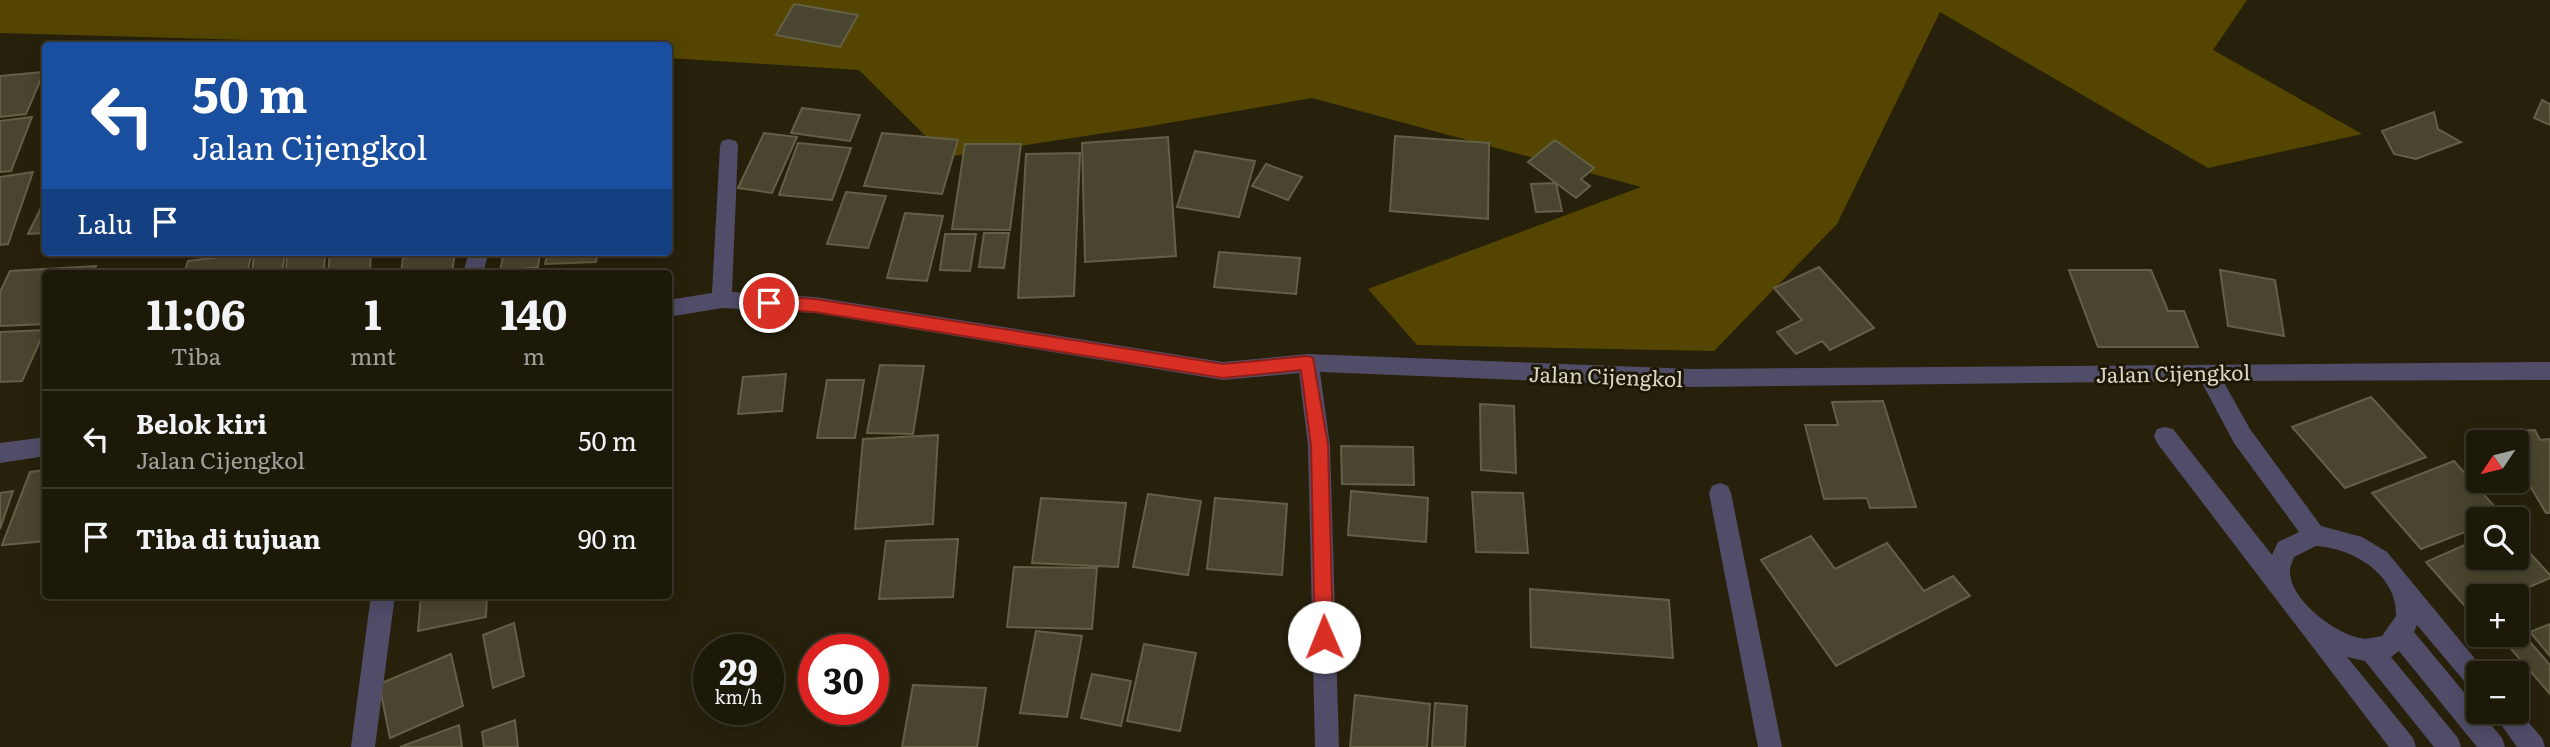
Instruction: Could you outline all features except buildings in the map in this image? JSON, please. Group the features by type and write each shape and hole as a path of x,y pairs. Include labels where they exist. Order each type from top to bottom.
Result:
{"street":[{"path":"722,300 729,146"},
{"name":"Jalan Cijengkol","path":"672,308 722,300 815,305 1223,371 1308,363 1693,379 2207,372 2550,371"},
{"path":"1308,363 1319,445 1327,747"},
{"path":"2207,372 2242,436 2315,536"},
{"path":"2165,436 2281,584 2291,604 2404,747"},
{"path":"0,453 42,447"},
{"path":"1720,494 1770,747"},
{"path":"2281,584 2279,571 2286,551 2293,543 2315,536 2341,539 2367,550 2389,569 2466,666"},
{"path":"2306,623 2337,643 2370,649 2388,646 2402,636 2409,616 2404,591"},
{"path":"363,747 382,599"},
{"path":"2402,636 2493,747"},
{"path":"2370,649 2449,747"},
{"path":"2514,724 2533,747"}],"shaded area":[{"path":"0,0 2247,0 2213,50 2362,134 2208,168 1940,12 1837,224 1714,351 1417,345 1368,289 1641,187 1312,98 947,157 859,70 672,58 672,42 322,42 0,33"}],"route":[{"path":"769,303 815,305 1223,371 1308,363 1319,445 1324,637"}]}
